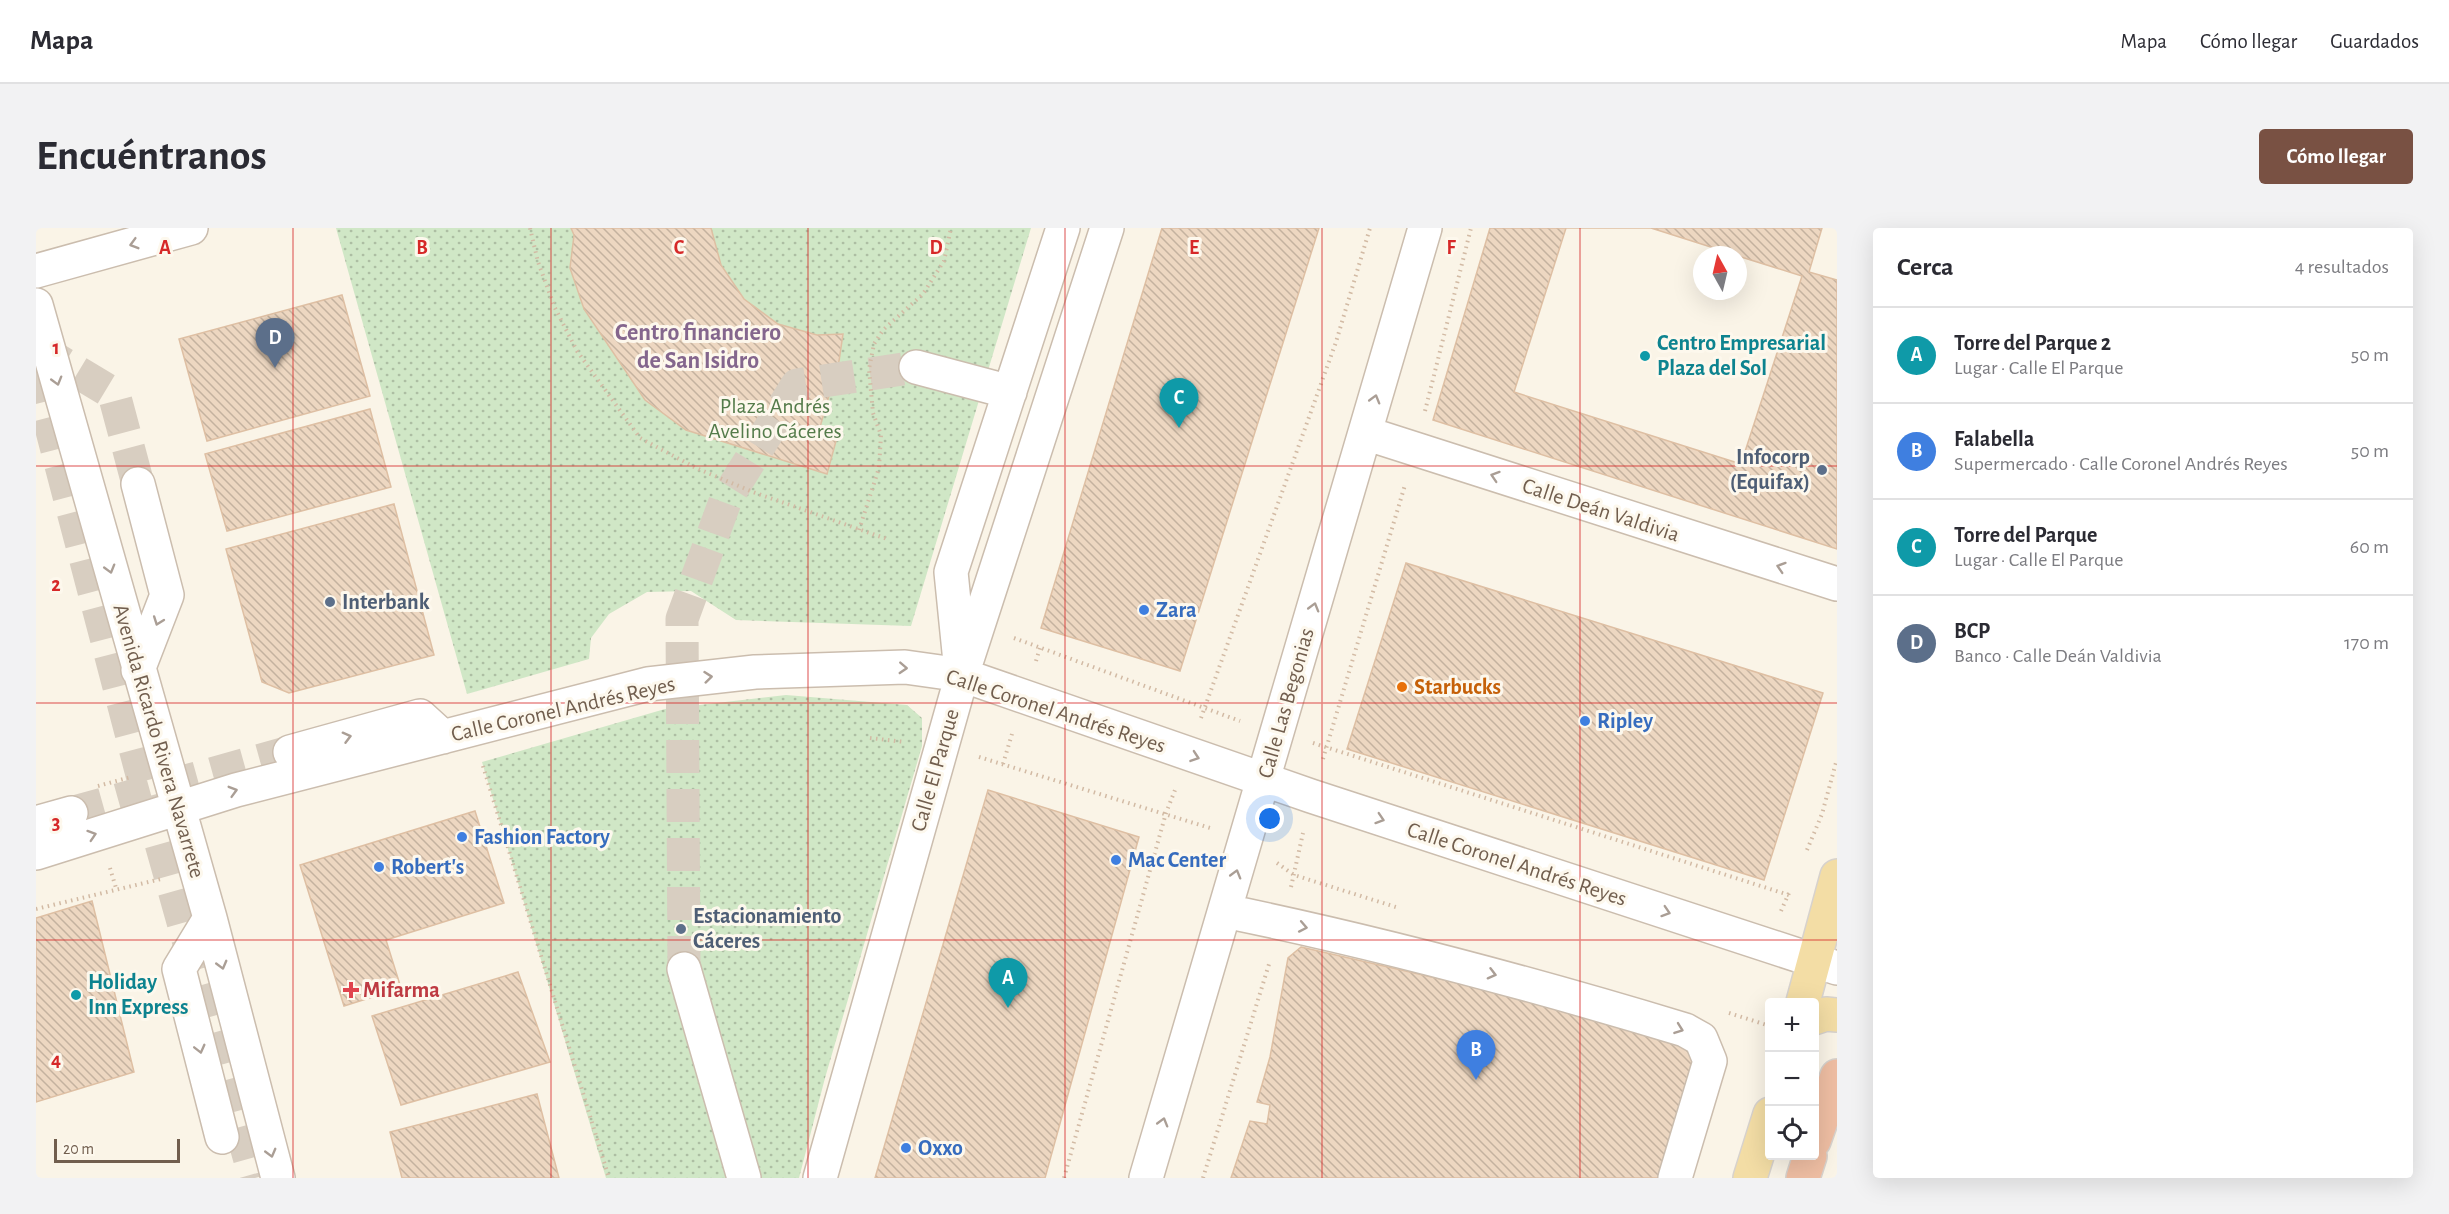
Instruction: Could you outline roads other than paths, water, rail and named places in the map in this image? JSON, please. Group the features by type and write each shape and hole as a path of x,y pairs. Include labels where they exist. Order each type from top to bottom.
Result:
{"highway":[{"path":"1819,1129 1837,1076"},
{"path":"1803,1178 1808,1160"}],"main road":[{"path":"1805,998 1826,964 1825,917 1837,876"},
{"path":"1819,1017 1827,1014 1837,1015"},
{"path":"1750,1178 1765,1130"}],"street":[{"path":"36,271 191,228"},
{"path":"962,675 951,572 1063,228"},
{"name":"Calle El Parque","path":"820,1178 962,675 1107,228"},
{"name":"Calle Las Begonias","path":"1146,1178 1425,228"},
{"name":"Avenida Ricardo Rivera Navarrete","path":"36,305 210,918 278,1178"},
{"path":"916,367 1010,392"},
{"name":"Calle Deán Valdivia","path":"1365,433 1837,584"},
{"path":"138,484 167,595 138,670"},
{"name":"Calle Coronel Andrés Reyes","path":"36,853 177,807 648,684 755,672 904,667 962,675 1188,755 1826,964"},
{"path":"290,752 420,716 458,732"},
{"path":"36,823 78,801"},
{"path":"1225,911 1345,936 1551,990 1685,1030 1701,1039 1710,1061 1675,1178"},
{"path":"210,918 179,969 222,1137"},
{"path":"684,969 744,1178"}],"tunnel":[{"path":"36,347 114,394 138,484"},
{"path":"684,969 682,619 726,499 797,385 916,367"},
{"path":"36,370 146,790 255,1178"},
{"path":"71,813 290,752"}],"place":[{"name":"Centro Empresarial Plaza del Sol","path":"1645,356"},
{"name":"BCP","path":"275,368"},
{"name":"Torre del Parque","path":"1179,428"},
{"name":"Infocorp (Equifax)","path":"1822,470"},
{"name":"Interbank","path":"330,602"},
{"name":"Zara","path":"1144,610"},
{"name":"Starbucks","path":"1402,687"},
{"name":"Ripley","path":"1585,721"},
{"name":"Fashion Factory","path":"462,837"},
{"name":"Mac Center","path":"1116,860"},
{"name":"Robert's","path":"379,867"},
{"name":"Estacionamiento Cáceres","path":"681,929"},
{"name":"Mifarma","path":"351,990"},
{"name":"Holiday Inn Express","path":"76,995"},
{"name":"Torre del Parque 2","path":"1008,1008"},
{"name":"Falabella","path":"1476,1080"},
{"name":"Oxxo","path":"906,1148"}],"district":[{"name":"Centro financiero de San Isidro","path":"698,347"}],"park label":[{"name":"Plaza Andrés Avelino Cáceres","path":"775,418"}]}
